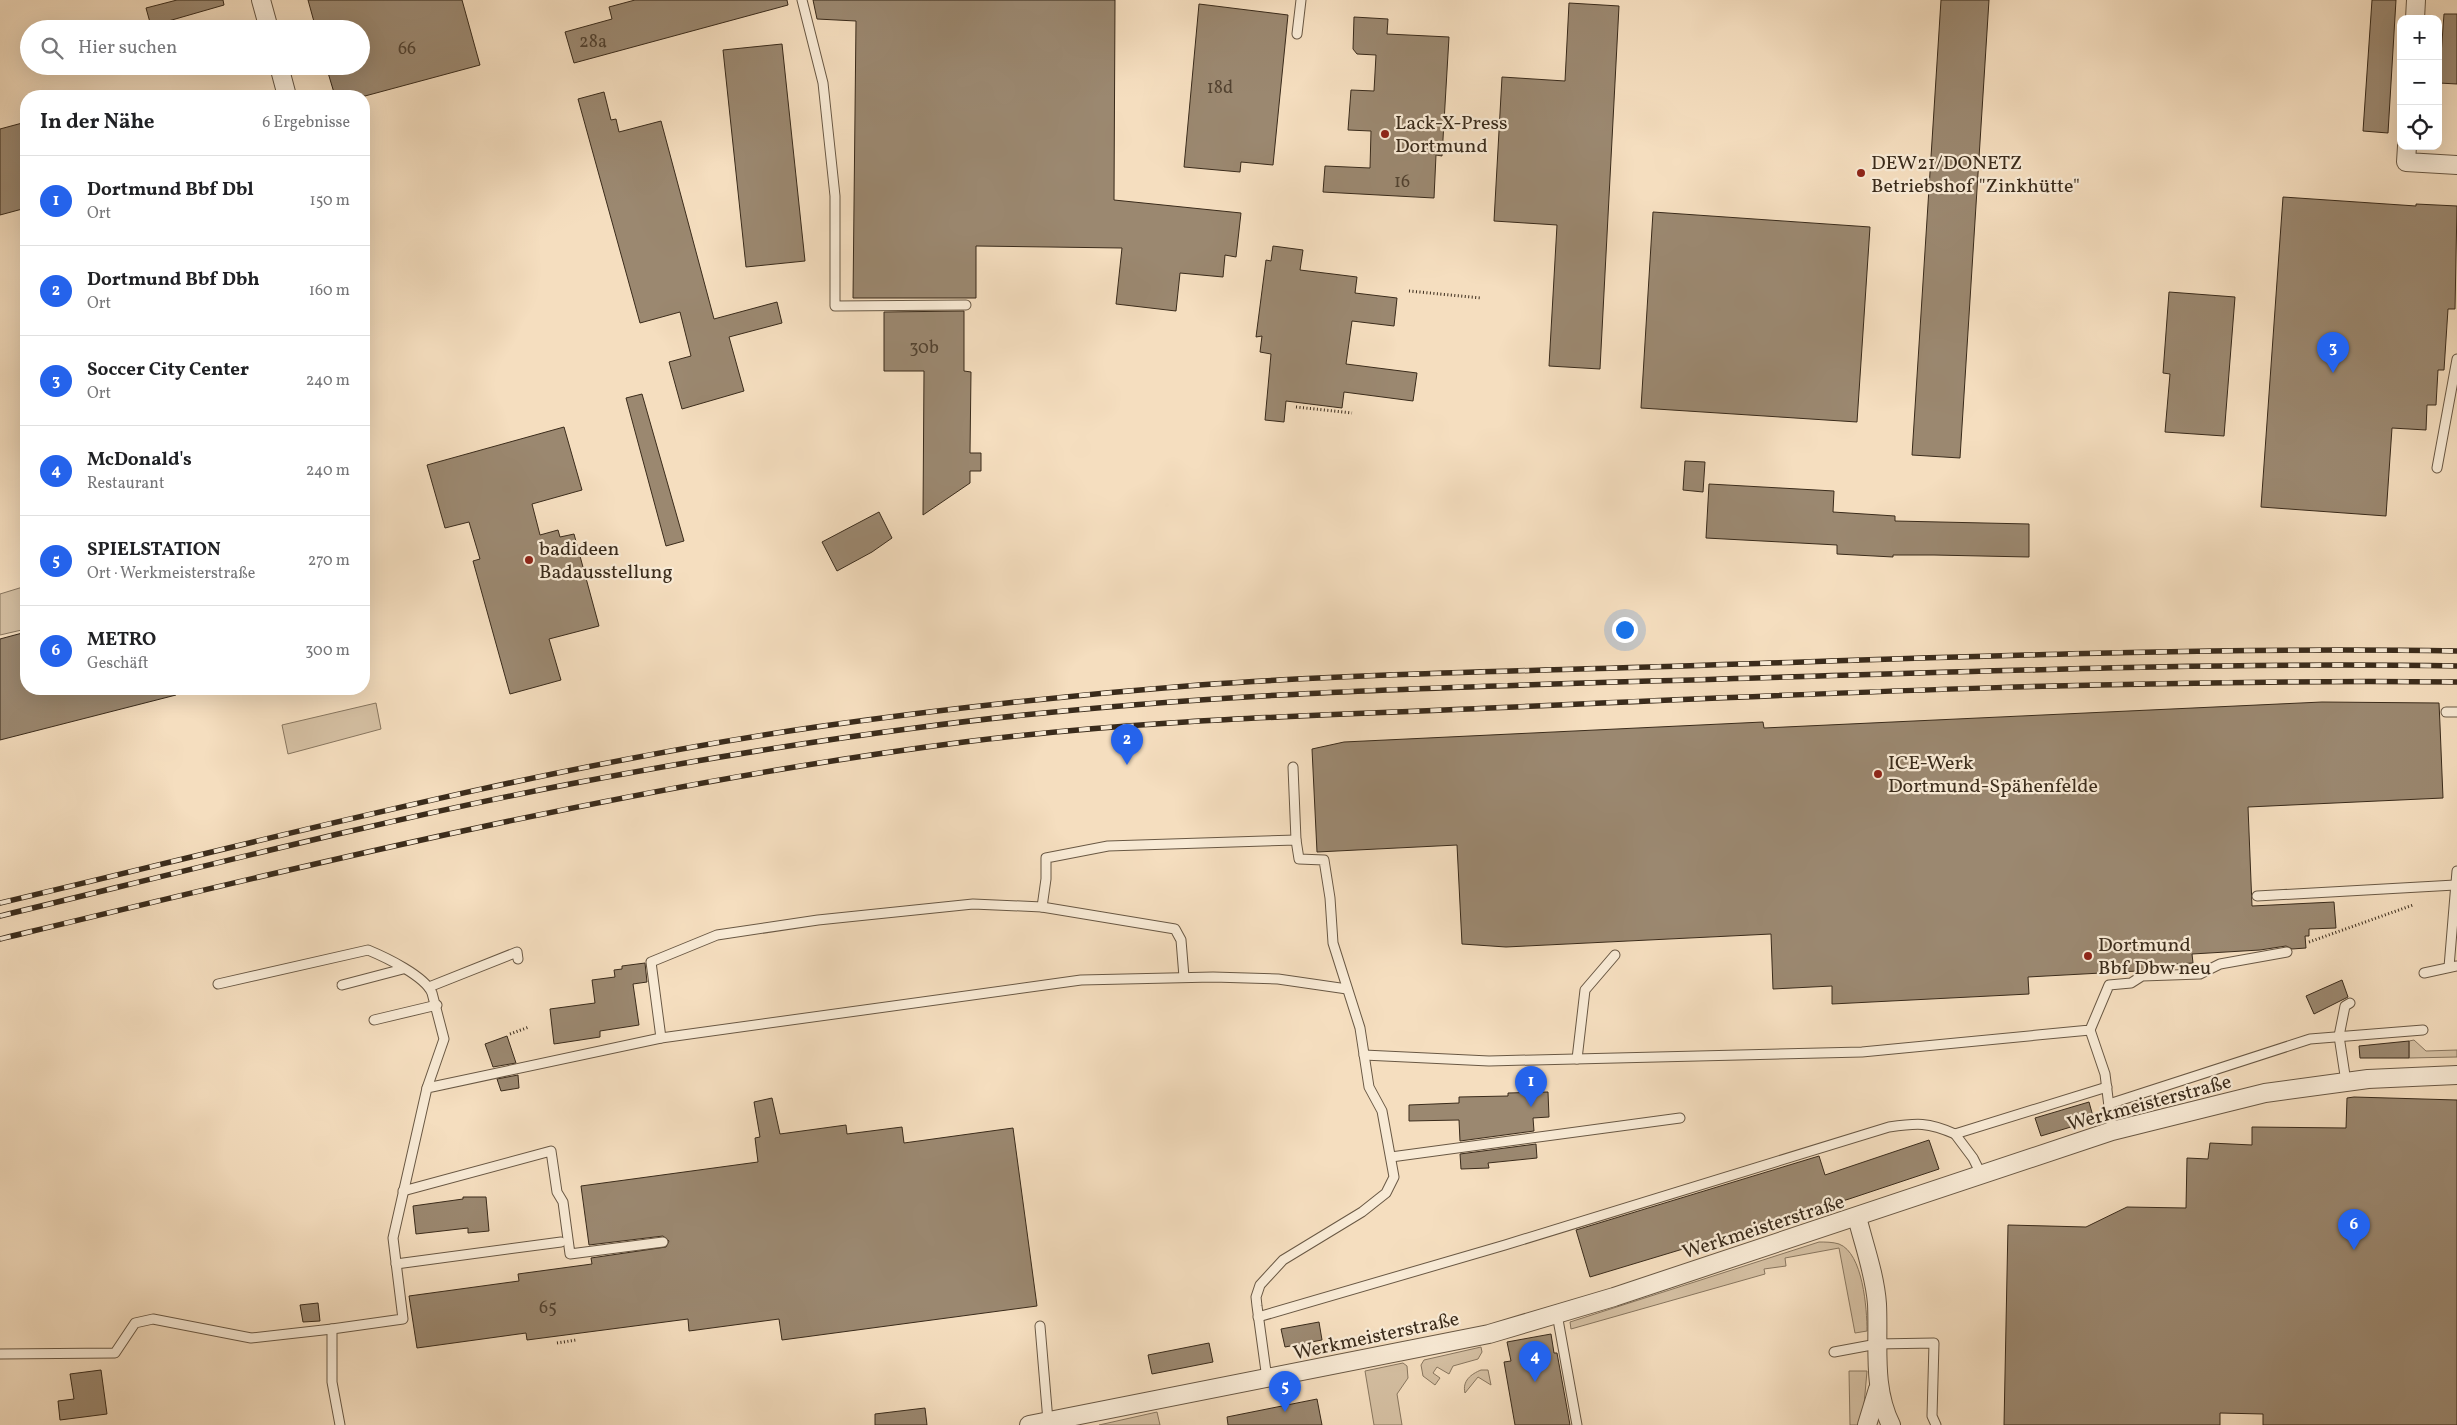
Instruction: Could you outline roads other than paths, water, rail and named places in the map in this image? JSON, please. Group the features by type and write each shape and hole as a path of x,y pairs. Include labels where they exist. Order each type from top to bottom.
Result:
{"street":[{"path":"261,0 267,20"},
{"path":"2415,15 2416,0"},
{"path":"281,75 285,90"},
{"path":"2407,150 2406,162 2457,165"},
{"name":"Werkmeisterstraße","path":"1029,1425 1048,1421 1076,1420 1489,1334 1857,1218 1981,1174 2112,1131 2266,1093 2346,1082 2457,1075"},
{"path":"1857,1218 1876,1302 1879,1388 1884,1411 1891,1425"},
{"path":"1867,1425 1879,1388"}],"lane":[{"path":"802,0 824,84 835,196 835,306 966,305"},
{"path":"1297,34 1301,0"},
{"path":"2437,468 2457,359"},
{"path":"2446,712 2457,712"},
{"path":"1267,1379 1256,1297 1260,1284 1283,1260 1362,1212 1386,1193 1394,1177 1382,1111 1369,1087 1360,1028 1333,943 1330,898 1324,860 1299,859 1296,840 1293,767"},
{"path":"1042,907 1046,879 1046,858 1064,853 1108,846 1296,840"},
{"path":"2424,973 2453,966 2457,872"},
{"path":"2257,896 2455,886"},
{"path":"661,1038 651,962 717,935 818,920 973,904 1042,907 1174,929 1181,940 1184,978"},
{"path":"0,1354 114,1353 135,1324 153,1319 251,1338 403,1319 393,1238 427,1088 444,1039 436,1005 429,986 368,950 218,984"},
{"path":"429,986 517,952 518,959"},
{"path":"2112,1131 2103,1067 2090,1030 2109,985 2131,983 2142,976 2200,974 2220,964 2287,952"},
{"path":"1577,1059 1585,990 1615,955"},
{"path":"342,985 403,969"},
{"path":"427,1088 661,1038 1081,980 1278,979 1348,989"},
{"path":"2346,1082 2339,1036 2345,1006 2350,1003"},
{"path":"374,1020 436,1005"},
{"path":"1364,1056 1489,1061 1862,1052 2090,1030"},
{"path":"2108,1104 2310,1038 2423,1030"},
{"path":"1955,1134 2107,1087"},
{"path":"1391,1157 1680,1118"},
{"path":"1258,1317 1505,1246 1889,1127 1918,1122 1939,1127 1955,1134 1973,1158 1981,1174"},
{"path":"403,1191 551,1151 557,1192 563,1202 570,1254 663,1242"},
{"path":"396,1264 561,1242"},
{"path":"1557,1314 1577,1425"},
{"path":"1040,1326 1048,1421"},
{"path":"332,1329 332,1382 340,1425"},
{"path":"1834,1352 1878,1344 1934,1343 1932,1416 1936,1425"}],"railway":[{"path":"0,903 406,806 610,762 816,727 959,708 1103,693 1263,681 1454,673 2084,654 2270,650 2457,651"},
{"path":"0,916 356,830 498,798 785,747 1015,716 1217,699 1520,685 2273,665 2457,666"},
{"path":"0,939 359,854 600,802 842,759 1035,734 1249,718 1881,691 2227,683 2457,682"}],"place":[{"name":"Lack-X-Press Dortmund","path":"1385,134"},
{"name":"DEW21/DONETZ Betriebshof \"Zinkhütte\"","path":"1861,173"},
{"name":"Soccer City Center","path":"2333,373"},
{"name":"badideen Badausstellung","path":"529,560"},
{"name":"Dortmund Bbf Dbh","path":"1127,765"},
{"name":"ICE-Werk Dortmund-Spähenfelde","path":"1878,774"},
{"name":"Dortmund Bbf Dbw neu","path":"2088,956"},
{"name":"Dortmund Bbf Dbl","path":"1531,1107"},
{"name":"METRO","path":"2354,1250"},
{"name":"McDonald's","path":"1535,1382"},
{"name":"SPIELSTATION","path":"1285,1412"}]}
